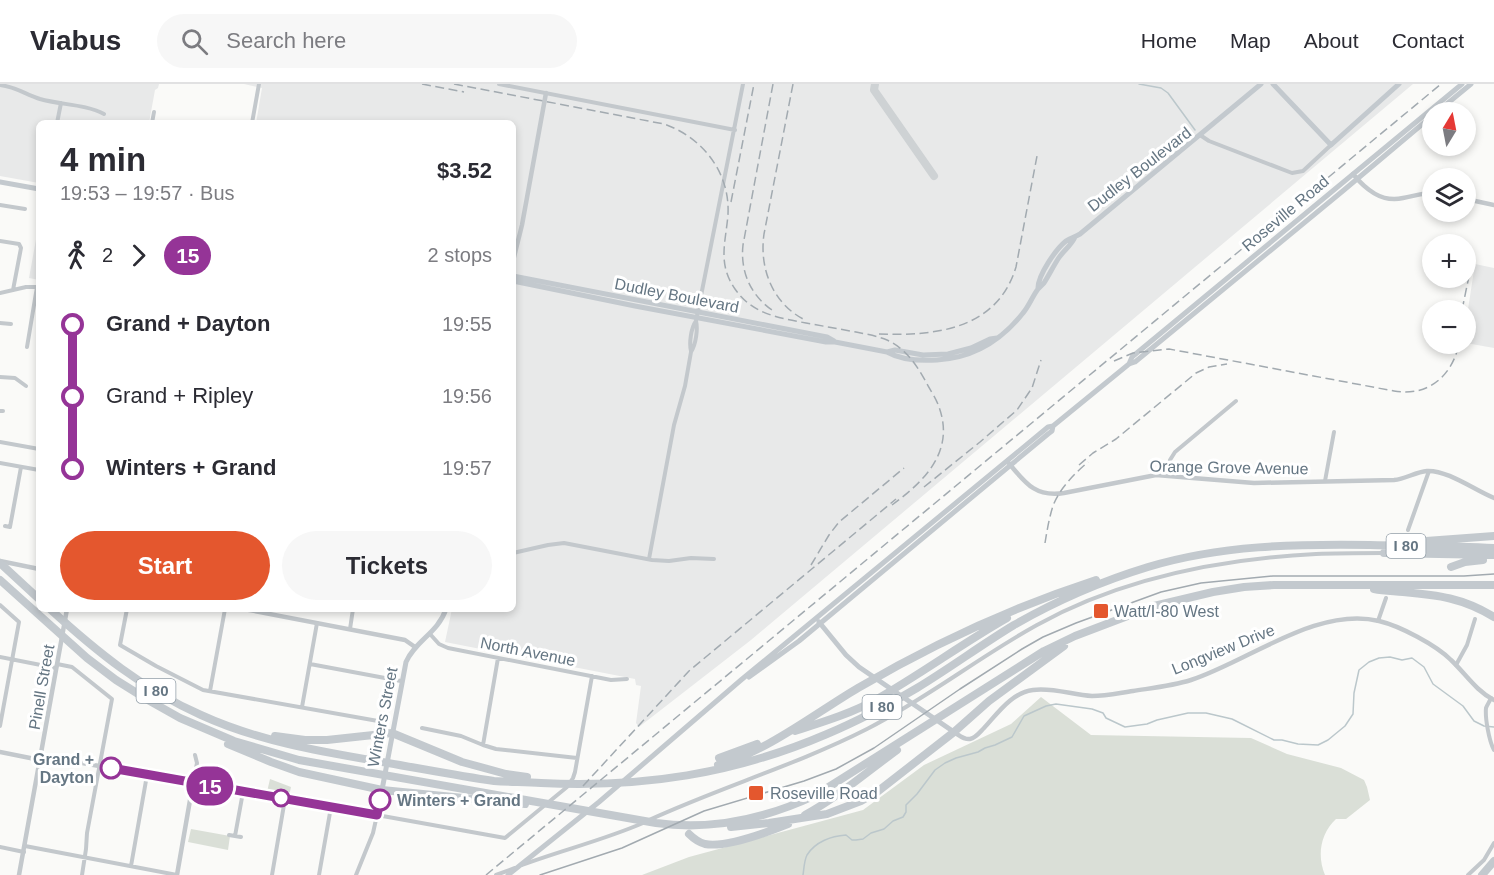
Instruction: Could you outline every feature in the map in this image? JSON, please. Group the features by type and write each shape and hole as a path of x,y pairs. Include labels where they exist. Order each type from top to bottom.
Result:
{"highway":[{"path":"1461,543 1494,537"},
{"name":"I 80","path":"53,612 103,655 156,691 203,716 249,734 304,748 496,781 526,780 566,784 631,782 690,776 747,762 818,738 866,716 916,688 1023,620 1123,575 1166,562 1199,554 1267,546 1461,543 1494,547"},
{"path":"1384,553 1494,557"},
{"path":"1451,567 1494,557"},
{"path":"0,562 36,596"},
{"path":"631,782 702,769 724,763 763,747 875,678 958,635 1095,580 1123,575"},
{"name":"I 80","path":"0,580 87,658 116,680 180,718 234,741 299,760 520,801"},
{"name":"I 80","path":"720,826 767,815 830,787 1044,651 1083,633 1154,606 1213,592 1274,585 1494,585"},
{"path":"1359,585 1380,590 1442,596 1471,605 1494,617"},
{"path":"719,758 823,722 874,701 985,631 1039,601"},
{"path":"180,718 225,742 290,769 382,790 553,803 699,828 764,824 827,814 876,792 954,732 1018,678 1083,633"},
{"path":"689,834 699,842 712,844 756,836 792,822 842,791 914,738 919,729"},
{"path":"249,734 327,740 392,733 462,762 526,780"},
{"path":"1482,875 1494,861"},
{"path":"1489,875 1494,871"}],"main road":[{"path":"1200,135 1261,84"},
{"path":"1273,84 1330,145"},
{"name":"Dudley Boulevard","path":"1330,145 1399,84"},
{"name":"Roseville Road","path":"507,875 599,802 733,688 1009,463 1052,431 1053,426 1129,364 1135,362 1462,84"},
{"path":"1449,102 1471,84"},
{"path":"1419,127 1421,122 1442,101"},
{"name":"Roseville Road","path":"1355,177 1422,125"},
{"name":"Dudley Boulevard","path":"516,282 697,317 827,337 835,342 888,352 894,356 911,359 941,360 960,357 993,343 1018,319 1075,237 1200,135"},
{"path":"0,182 36,188"},
{"name":"Dudley Boulevard","path":"516,277 697,317"},
{"name":"Winters Street","path":"382,790 406,662 415,647 438,625 444,612"},
{"path":"818,621 852,661 954,732"}],"street":[{"path":"253,120 259,84"},
{"path":"499,84 735,130"},
{"path":"649,559 674,425 685,386 693,325 697,317 743,84"},
{"path":"0,85 15,88 40,99 93,109 104,114"},
{"path":"516,249 546,93"},
{"path":"58,120 61,103"},
{"path":"153,120 154,112"},
{"name":"Dudley Boulevard","path":"1200,135 1209,141 1292,173 1303,171 1330,145"},
{"path":"1355,177 1370,192 1384,198 1402,199 1422,194"},
{"path":"1476,202 1494,205"},
{"path":"0,205 25,209"},
{"path":"0,241 20,244 13,290"},
{"path":"0,293 36,287"},
{"path":"27,347 36,298"},
{"path":"0,323 11,324"},
{"path":"0,377 15,378 26,386"},
{"path":"1167,476 1170,460 1175,452 1236,401"},
{"path":"1325,482 1334,432"},
{"path":"0,442 36,448"},
{"path":"0,463 36,470"},
{"name":"Orange Grove Avenue","path":"1009,463 1028,485 1049,494 1150,475 1249,483 1325,482 1398,480 1429,471"},
{"path":"5,526 10,527 21,467"},
{"path":"1408,530 1429,471 1442,472 1494,498"},
{"path":"516,552 564,543 649,559 669,561 691,558 714,559"},
{"path":"496,875 549,855 623,832 677,807 801,760 839,743 902,709 1038,624 1107,593 1161,576 1211,565 1317,554 1384,553"},
{"path":"0,562 36,568"},
{"path":"1378,621 1386,598"},
{"path":"0,605 19,622 0,726"},
{"name":"Pinell Street","path":"19,875 66,612"},
{"path":"126,612 120,645 203,690 378,721"},
{"path":"210,691 224,612"},
{"path":"266,612 405,640 415,647"},
{"path":"350,629 353,612"},
{"name":"Longview Drive","path":"954,732 965,739 974,738 1009,701 1026,691 1043,690 1100,696 1164,686 1190,680 1315,625 1334,620 1365,619 1402,629 1447,656 1477,688 1492,699"},
{"path":"1456,665 1467,645 1475,619"},
{"path":"302,707 317,623"},
{"name":"North Avenue","path":"430,634 446,648 611,680 627,679"},
{"path":"0,657 72,667 112,699 87,833 82,875"},
{"path":"483,746 498,658"},
{"path":"310,664 401,681"},
{"path":"0,752 40,760 71,761 505,838 553,803 571,783 592,676"},
{"path":"1492,699 1486,709 1489,736 1494,750"},
{"path":"422,728 461,736 483,746 501,750 577,758"},
{"path":"0,847 85,858 178,875 197,763 195,755"},
{"path":"131,866 147,775"},
{"name":"Winters Street","path":"356,875 369,843 382,790"},
{"path":"235,836 243,792"},
{"path":"272,875 285,799"},
{"path":"319,875 331,807"},
{"path":"229,835 242,837"},
{"path":"1468,875 1484,860 1494,843"}],"shaded area":[{"path":"0,84 159,84 155,90 150,120 36,120 36,182 0,176"},
{"path":"244,84 1413,84 751,640 639,727 636,723 641,686 636,685 635,679 445,642 451,612 516,612 516,120 257,120 262,88"},
{"path":"36,240 36,279 29,278"},
{"path":"1476,264 1494,268 1494,348 1476,345 1476,300 1469,300 1471,288 1476,288"},
{"path":"1041,697 1091,735 1251,738 1287,754 1341,768 1364,780 1370,800 1346,819 1336,819 1326,831 1321,846 1321,860 1325,875 642,875 689,857 863,810 924,765 1011,724"},
{"path":"270,779 291,787 289,796 267,792"},
{"path":"191,829 230,836 228,850 188,842"}],"waterway":[{"path":"1139,84 1161,88 1168,93 1195,130"},
{"path":"803,875 807,855 819,843 829,838 846,835 852,840 863,839 871,833 884,829 893,821 903,817 906,805 935,770 956,758 978,752 1012,737 1024,716 1046,706 1056,704 1092,709 1125,727 1147,724 1188,713 1206,713 1232,719 1274,740 1318,745 1345,726 1353,714 1354,693 1359,670 1379,658 1390,657 1402,660 1412,658 1424,667 1433,684 1463,706 1474,721 1484,726 1494,727"}],"taxiway":[{"path":"875,84 874,90 934,176"}],"tram line":[{"path":"540,875 622,848 704,811 836,769 874,748 960,689 1043,637 1161,592 1201,583 1273,576 1494,574"}],"railway":[{"path":"422,84 464,92"},
{"path":"454,84 664,124 678,130 701,147 719,170 724,184 728,214 724,261 729,279 742,297 749,304 776,317 887,340 910,358 935,397 943,423 940,451 926,475 892,505"},
{"path":"731,202 754,84"},
{"path":"773,84 743,245 743,265 749,283 759,299 775,312"},
{"path":"793,84 763,247 766,272 777,295 784,305 805,320"},
{"path":"486,875 1441,84"},
{"path":"879,334 942,330 961,325 979,316 994,304 1007,288 1016,267 1037,156"},
{"path":"1464,300 1467,288"},
{"path":"1114,361 1133,353 1169,349 1406,392 1418,391 1437,382 1451,366 1456,354"},
{"path":"924,487 1017,410 1032,388 1041,360"},
{"path":"1079,465 1116,439 1196,373 1209,367 1227,364"},
{"path":"1045,543 1050,515 1059,494 1088,462"},
{"path":"811,565 839,522 904,468"},
{"path":"583,786 689,671 896,499"}],"bus line":[{"name":"15","path":"111,768 377,815 380,800"}],"place":[{"name":"Watt/I-80 West","path":"1101,611"},
{"name":"Grand + Dayton","path":"111,768"},
{"name":"Roseville Road","path":"756,793"},
{"name":"Winters + Grand","path":"380,800"}]}
